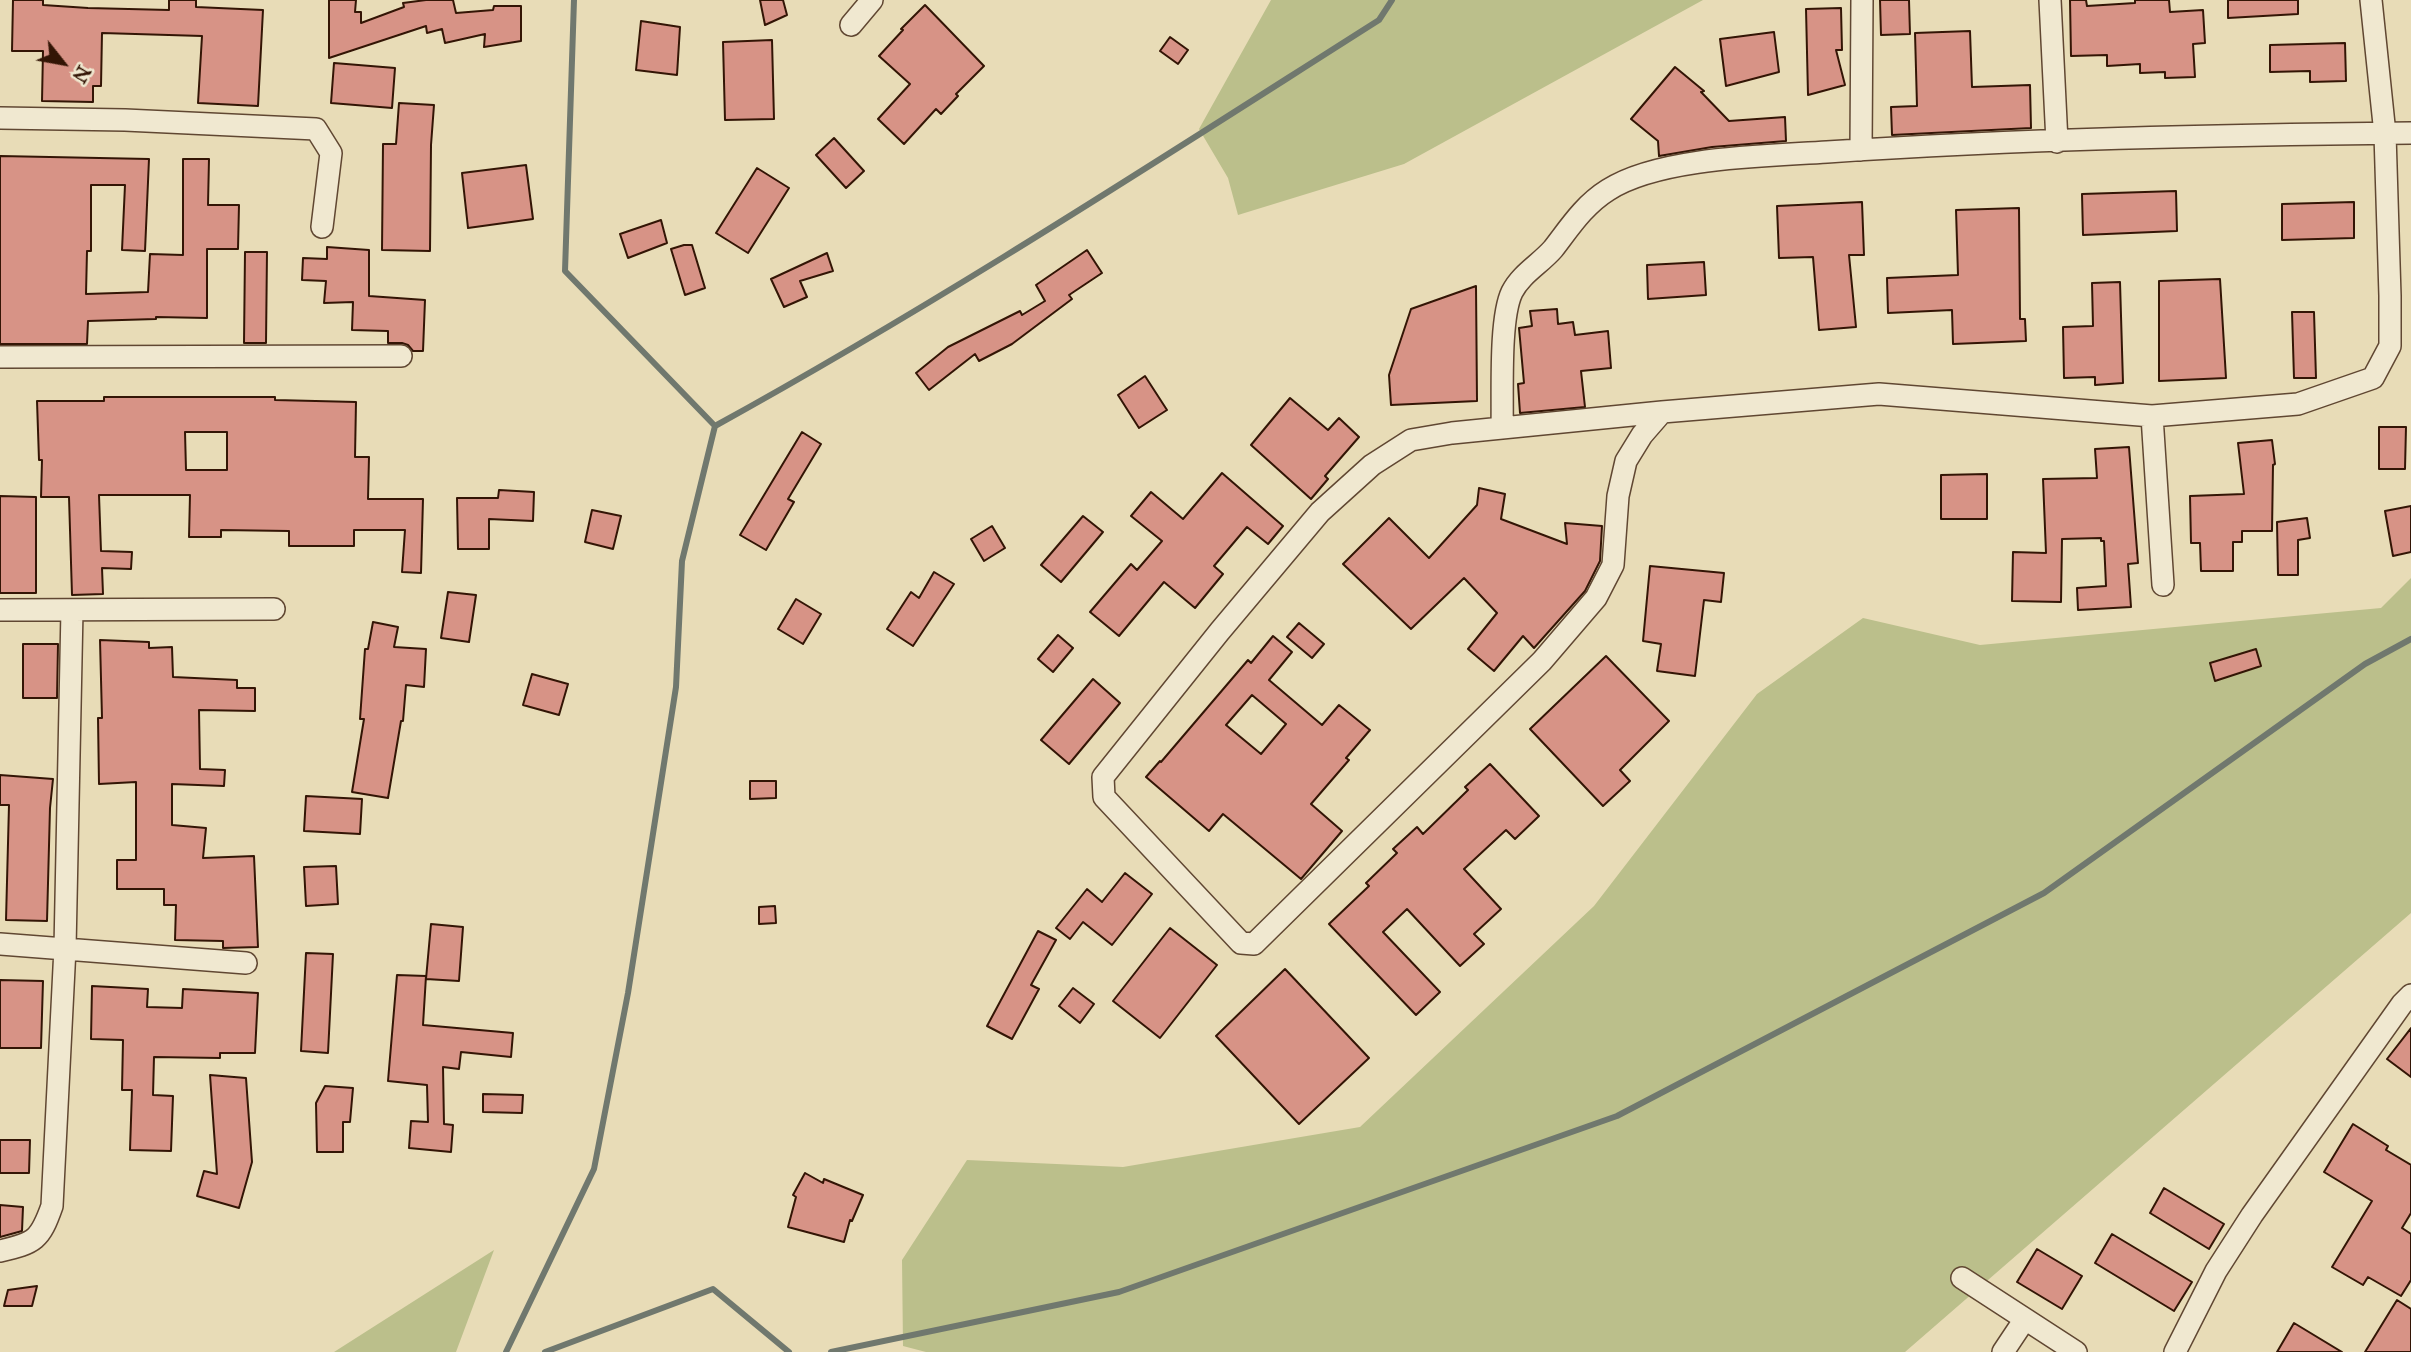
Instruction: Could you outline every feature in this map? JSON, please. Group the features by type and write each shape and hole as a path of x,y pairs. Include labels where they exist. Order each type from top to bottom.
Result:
{"street":[{"path":"851,25 872,0"},
{"path":"1861,150 1862,0"},
{"path":"2050,0 2057,142"},
{"path":"1662,412 1642,435 1626,461 1618,496 1613,565 1596,598 1542,661 1254,944 1241,943 1104,797 1103,777 1320,512 1372,465 1411,440 1452,433 1662,412 1879,394 2152,416 2298,404 2372,378 2390,346 2385,134 2371,0"},
{"path":"0,118 125,120 316,129 331,153 322,227"},
{"path":"1502,428 1506,311 1513,291 1550,251 1577,215 1607,190 1630,178 1719,160 1861,150 2221,135 2411,133"},
{"path":"0,356 401,356"},
{"path":"2152,416 2163,585"},
{"path":"0,610 274,609"},
{"path":"0,1251 34,1240 43,1230 52,1206 65,948 72,610"},
{"path":"0,944 246,963"},
{"path":"2175,1352 2216,1271 2252,1215 2411,995"},
{"path":"1962,1278 2076,1352"},
{"path":"2003,1352 2025,1319"}],"green space":[{"path":"1271,0 1703,0 1404,164 1238,215 1228,178 1199,129"},
{"path":"2411,578 2411,913 1905,1352 926,1352 903,1346 902,1260 967,1160 1123,1167 1360,1127 1594,906 1757,694 1863,618 1980,645 2381,608"},
{"path":"494,1250 456,1352 334,1352"}],"building":[{"path":"13,0 43,0 43,5 88,8 169,10 169,0 196,0 196,7 263,10 258,106 198,103 202,36 102,33 101,86 93,86 93,102 42,101 43,51 12,51"},
{"path":"329,0 356,0 355,12 361,12 361,23 404,7 403,3 426,0 453,0 456,13 493,10 494,6 521,6 521,41 484,47 485,34 445,43 442,29 427,33 426,26 329,58"},
{"path":"760,0 783,0 787,15 765,25"},
{"path":"1880,0 1909,0 1910,34 1881,35"},
{"path":"2070,0 2086,0 2087,6 2135,3 2135,0 2169,0 2170,12 2203,10 2205,43 2193,44 2195,77 2165,78 2165,72 2140,73 2140,64 2107,66 2107,55 2071,56"},
{"path":"2228,0 2298,0 2298,14 2228,18"},
{"path":"925,5 984,66 956,94 958,96 941,114 936,109 904,144 878,119 910,84 879,56"},
{"path":"1841,8 1842,50 1836,50 1845,85 1808,95 1806,9"},
{"path":"641,21 680,27 677,75 636,70"},
{"path":"1970,31 1972,87 2030,85 2031,128 1892,135 1891,107 1917,106 1915,33"},
{"path":"1774,32 1779,72 1726,86 1720,39"},
{"path":"1170,37 1188,50 1178,64 1160,51"},
{"path":"772,40 774,119 725,120 723,42"},
{"path":"2345,43 2346,81 2310,82 2310,71 2270,72 2270,45"},
{"path":"334,63 395,68 392,108 331,103"},
{"path":"1675,67 1704,91 1701,92 1729,121 1785,117 1786,141 1712,147 1659,156 1658,141 1631,119"},
{"path":"399,103 434,105 430,251 382,250 383,144 396,144"},
{"path":"834,138 864,171 846,188 816,155"},
{"path":"0,156 149,159 145,251 122,250 125,185 91,185 91,251 87,251 86,294 148,292 150,254 183,255 183,159 209,159 208,205 239,205 238,249 207,249 207,318 156,317 88,321 87,344 0,344"},
{"path":"526,165 533,219 468,228 462,173"},
{"path":"757,168 789,188 748,253 716,233"},
{"path":"2176,191 2177,231 2083,235 2082,194"},
{"path":"1862,202 1864,255 1849,255 1856,327 1819,330 1813,257 1779,258 1777,206"},
{"path":"2354,202 2354,238 2282,240 2282,204"},
{"path":"2019,208 2020,319 2025,319 2026,341 1953,344 1952,310 1888,313 1887,278 1958,275 1956,210"},
{"path":"661,220 667,243 628,258 620,234"},
{"path":"692,245 705,288 685,295 671,249"},
{"path":"327,247 369,250 369,296 425,300 423,351 413,351 402,343 388,343 388,331 352,330 353,302 324,303 326,281 302,280 303,258 327,259"},
{"path":"1087,250 1102,273 1069,295 1072,299 1012,344 979,361 975,354 929,390 916,373 948,347 1020,311 1022,315 1045,301 1036,285"},
{"path":"245,252 267,252 266,343 244,343"},
{"path":"827,253 833,271 800,281 807,297 784,307 771,279"},
{"path":"1704,262 1706,295 1648,299 1647,265"},
{"path":"2220,279 2226,378 2159,381 2159,281"},
{"path":"2120,282 2123,383 2095,385 2095,377 2064,378 2063,327 2093,326 2092,283"},
{"path":"1476,286 1477,401 1391,405 1389,375 1411,309"},
{"path":"1557,309 1558,324 1573,322 1575,335 1608,331 1611,368 1581,371 1585,407 1520,413 1518,384 1524,383 1519,328 1532,326 1530,311"},
{"path":"2292,312 2314,312 2316,378 2294,378"},
{"path":"1145,376 1167,410 1139,428 1118,395"},
{"path":"104,397 275,397 275,400 356,402 355,457 369,457 368,499 423,499 421,573 402,572 405,530 354,530 354,546 289,546 289,531 221,530 221,537 189,537 190,495 99,495 101,551 132,552 131,569 102,568 103,594 72,595 69,497 41,497 42,460 39,460 37,401 104,401","holes":["185,432 227,432 227,470 186,470"]},
{"path":"1290,398 1328,430 1339,418 1359,437 1325,476 1328,479 1311,499 1251,445"},
{"path":"2379,427 2406,427 2405,469 2379,469"},
{"path":"802,432 821,444 788,499 794,502 766,550 740,535"},
{"path":"2272,440 2275,464 2272,531 2242,531 2242,542 2233,542 2233,571 2201,571 2200,543 2191,543 2190,496 2244,494 2238,443"},
{"path":"2129,447 2138,563 2128,564 2131,607 2078,610 2077,588 2106,586 2104,541 2101,541 2101,538 2062,539 2061,602 2012,601 2013,552 2046,553 2043,479 2097,478 2095,449"},
{"path":"1222,473 1283,526 1268,544 1247,527 1214,566 1223,574 1195,608 1164,582 1119,636 1090,612 1131,564 1137,570 1162,541 1131,516 1151,492 1183,519"},
{"path":"1987,474 1987,519 1941,519 1941,475"},
{"path":"1479,488 1505,494 1501,519 1567,544 1565,523 1602,526 1600,561 1585,591 1534,648 1523,636 1494,671 1468,649 1497,613 1464,578 1411,629 1343,564 1389,518 1429,558 1477,505"},
{"path":"499,490 534,492 533,521 489,519 489,549 458,549 457,498 498,498"},
{"path":"0,496 36,497 36,593 0,593"},
{"path":"2411,506 2411,552 2393,556 2385,511"},
{"path":"592,510 621,516 613,549 585,542"},
{"path":"1083,516 1103,532 1061,582 1041,565"},
{"path":"2307,518 2310,538 2298,540 2298,575 2278,575 2277,522"},
{"path":"992,526 1005,548 984,561 971,539"},
{"path":"1650,566 1724,573 1721,602 1704,600 1695,676 1657,671 1661,644 1643,641"},
{"path":"934,572 954,584 913,646 887,629 911,592 919,598"},
{"path":"448,592 476,595 469,642 441,638"},
{"path":"796,599 821,614 803,644 778,629"},
{"path":"373,622 398,627 394,647 426,649 424,687 406,685 403,721 388,798 352,792 364,719 360,719 365,649 368,649"},
{"path":"1299,623 1324,644 1312,658 1287,637"},
{"path":"1058,635 1073,648 1053,672 1038,659"},
{"path":"1273,636 1292,652 1269,680 1322,725 1339,705 1370,730 1346,758 1349,760 1311,804 1342,831 1301,879 1223,814 1209,831 1146,777 1248,660 1251,663","holes":["1252,695 1286,724 1261,754 1226,725"]},
{"path":"100,640 149,642 149,648 172,647 173,677 237,680 237,688 255,688 255,711 199,710 200,769 225,770 224,786 172,784 172,825 206,828 203,858 254,856 258,947 223,948 223,941 175,940 176,905 164,905 164,889 117,889 117,860 136,860 136,782 99,784 98,718 102,718"},
{"path":"23,644 58,644 57,698 23,698"},
{"path":"2256,649 2261,666 2215,681 2210,663"},
{"path":"1606,656 1669,721 1620,770 1630,781 1603,806 1530,729"},
{"path":"532,674 568,684 559,715 523,705"},
{"path":"1093,679 1120,703 1069,764 1041,740"},
{"path":"1490,764 1539,816 1515,839 1506,830 1464,869 1501,909 1474,934 1484,944 1460,966 1407,909 1383,932 1440,992 1416,1015 1329,924 1369,886 1366,883 1397,853 1393,849 1417,827 1423,834 1468,790 1465,787"},
{"path":"0,775 53,779 47,921 6,920 9,805 0,805"},
{"path":"750,781 776,781 776,798 750,799"},
{"path":"306,796 362,799 360,834 304,831"},
{"path":"336,866 338,904 306,906 304,867"},
{"path":"1125,873 1152,894 1112,945 1083,922 1070,939 1056,928 1087,889 1102,902"},
{"path":"775,906 776,923 759,924 759,907"},
{"path":"431,924 463,927 459,981 426,979"},
{"path":"1170,928 1217,965 1160,1038 1113,1001"},
{"path":"1038,931 1056,940 1031,985 1039,989 1012,1039 987,1026"},
{"path":"306,953 333,954 328,1053 301,1051"},
{"path":"1285,969 1369,1058 1299,1124 1216,1036"},
{"path":"397,975 426,976 423,1025 513,1033 511,1057 461,1052 459,1069 443,1067 444,1124 453,1125 451,1152 409,1148 411,1121 428,1122 427,1085 388,1081"},
{"path":"0,980 43,981 41,1048 0,1048"},
{"path":"92,986 148,989 147,1007 182,1008 183,989 258,993 255,1053 220,1053 220,1058 154,1057 153,1095 173,1096 171,1151 130,1150 132,1090 122,1090 123,1040 91,1039"},
{"path":"1073,988 1094,1004 1080,1023 1059,1006"},
{"path":"2411,1028 2411,1077 2387,1059"},
{"path":"210,1075 246,1078 252,1162 239,1208 197,1196 204,1171 217,1174"},
{"path":"325,1086 353,1088 350,1122 343,1122 343,1152 317,1152 316,1103"},
{"path":"483,1094 523,1095 522,1113 483,1112"},
{"path":"2353,1124 2388,1146 2386,1150 2411,1165 2411,1213 2402,1228 2411,1234 2411,1280 2401,1296 2368,1277 2363,1285 2332,1267 2372,1201 2324,1172"},
{"path":"0,1140 30,1140 29,1173 0,1173"},
{"path":"805,1173 823,1183 824,1179 863,1195 852,1221 850,1220 844,1242 788,1227 796,1197 793,1195"},
{"path":"2164,1188 2224,1224 2209,1249 2150,1213"},
{"path":"0,1205 23,1207 22,1231 0,1237"},
{"path":"2112,1234 2192,1282 2174,1311 2095,1263"},
{"path":"2037,1249 2082,1276 2062,1309 2017,1282"},
{"path":"37,1286 32,1306 4,1306 8,1290"},
{"path":"2397,1300 2411,1309 2411,1352 2365,1352"},
{"path":"2294,1323 2342,1352 2277,1352"}],"waterway":[{"path":"506,1352 594,1169 628,993 676,687 682,561 715,426 565,271 574,0"},
{"path":"715,426 884,329 1133,177 1379,20 1392,0"},
{"path":"831,1352 1119,1292 1617,1116 2044,893 2365,664 2411,639"},
{"path":"545,1352 713,1289 789,1352"}]}
